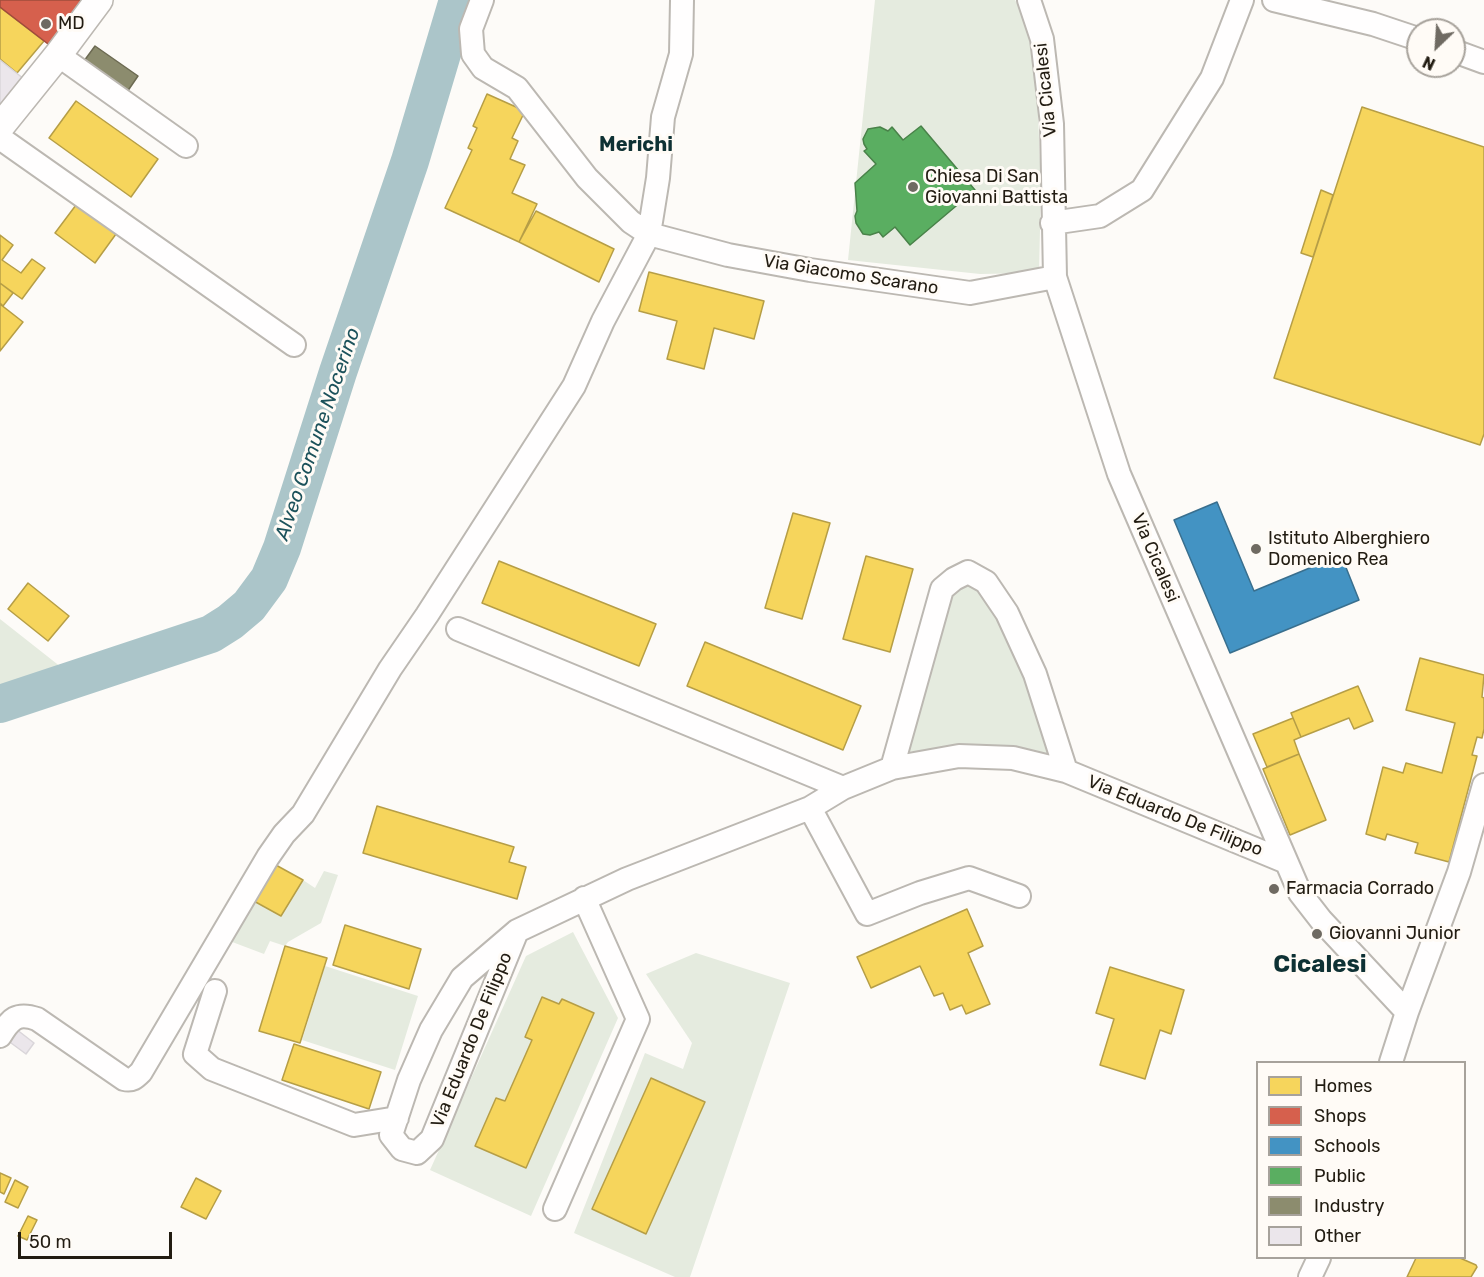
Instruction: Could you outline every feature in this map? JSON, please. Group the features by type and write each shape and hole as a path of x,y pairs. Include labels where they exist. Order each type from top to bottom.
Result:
{"main road":[{"path":"0,127 99,0"}],"street":[{"name":"Via Giacomo Scarano","path":"482,0 471,29 473,54 483,68 517,88 587,178 631,222 649,234 728,255 810,270 970,293 1055,277"},
{"path":"0,1036 10,1021 18,1016 27,1015 37,1019 124,1078 129,1080 135,1078 141,1072 268,857 284,834 303,814 390,669 574,386 603,321 649,234 658,178 663,117 681,54 682,0"},
{"name":"Via Cicalesi","path":"1029,0 1042,39 1052,124 1055,277 1119,474 1284,861 1300,893 1321,920 1407,1012"},
{"path":"1053,223 1100,216 1142,190 1212,78 1242,0"},
{"path":"1274,0 1373,24 1406,35"},
{"path":"58,55 186,146"},
{"path":"1466,55 1484,62"},
{"path":"0,138 294,345"},
{"name":"Via Eduardo De Filippo","path":"892,768 942,589 954,579 968,572 986,582 1007,613 1035,674 1061,749 1066,771"},
{"path":"458,629 843,788"},
{"name":"Via Eduardo De Filippo","path":"517,931 432,1139 417,1153 402,1149 391,1135 409,1080 431,1029 462,978 517,931 627,879 810,808 843,788 892,768 959,756 1013,758 1066,771 1284,861"},
{"path":"1391,1061 1459,872 1484,785"},
{"path":"810,808 867,914 920,893 969,878 1019,897"},
{"path":"555,1209 638,1019 584,898"},
{"path":"215,991 195,1054 212,1069 354,1125 397,1118"},
{"path":"1310,1277 1318,1259"}],"shaded area":[{"path":"875,0 1015,0 1026,20 1036,66 1041,186 1039,273 980,274 848,260"},
{"path":"965,585 980,588 992,608 1021,669 1053,755 1013,745 985,745 906,752 955,588"},
{"path":"0,619 66,671 0,697"},
{"path":"324,871 338,875 321,923 285,946 270,941 264,954 227,940 252,900 281,916 303,880 315,888"},
{"path":"573,932 618,1018 531,1216 430,1170 526,956"},
{"path":"696,953 790,983 690,1277 675,1277 574,1233 645,1053 683,1069 692,1043 646,974"},
{"path":"325,966 418,996 395,1070 302,1040"}],"building: Homes":[{"path":"0,7 44,41 17,73 0,59"},
{"path":"487,94 525,111 512,138 518,141 510,159 525,165 512,193 537,204 519,242 445,208 472,150 468,148 477,128 473,126"},
{"path":"76,101 158,159 131,197 49,138"},
{"path":"1362,107 1484,147 1484,434 1480,445 1274,378"},
{"path":"1321,190 1333,195 1313,257 1301,253"},
{"path":"76,205 116,234 95,263 55,233"},
{"path":"536,211 614,249 599,282 519,242"},
{"path":"0,235 13,245 2,260 21,273 32,259 45,268 22,299 0,283"},
{"path":"649,272 764,301 754,339 714,328 704,369 667,359 677,321 639,311"},
{"path":"0,283 13,293 3,306 0,303"},
{"path":"0,304 23,322 0,351"},
{"path":"793,513 830,523 802,619 765,608"},
{"path":"866,556 913,569 890,652 843,639"},
{"path":"499,561 656,624 639,666 482,603"},
{"path":"28,583 69,616 48,641 8,609"},
{"path":"705,642 861,706 843,750 687,686"},
{"path":"1420,658 1484,675 1482,697 1484,698 1484,729 1482,738 1477,737 1472,755 1477,756 1449,862 1415,853 1418,843 1387,834 1385,840 1366,834 1383,767 1403,773 1406,763 1442,773 1455,723 1406,710"},
{"path":"1358,686 1373,721 1354,729 1349,718 1301,737 1291,713"},
{"path":"1293,718 1301,737 1294,740 1299,754 1267,767 1253,734"},
{"path":"1299,754 1326,820 1290,835 1263,769"},
{"path":"377,806 514,847 509,862 526,867 517,899 363,853"},
{"path":"274,864 303,880 281,916 252,900"},
{"path":"967,909 983,946 968,953 990,1004 966,1014 962,1005 950,1010 943,993 934,996 920,966 871,988 857,957"},
{"path":"345,925 421,949 409,989 333,965"},
{"path":"285,946 327,958 300,1043 259,1031"},
{"path":"1110,967 1184,990 1171,1034 1160,1030 1145,1079 1100,1065 1114,1019 1096,1013"},
{"path":"542,997 559,1004 562,999 594,1013 526,1168 475,1146 496,1098 505,1101 532,1040 525,1037"},
{"path":"294,1044 381,1072 369,1109 282,1080"},
{"path":"651,1078 705,1102 646,1234 592,1209"},
{"path":"0,1173 11,1178 4,1194 0,1192"},
{"path":"196,1178 221,1191 206,1219 181,1207"},
{"path":"15,1180 28,1187 18,1208 5,1202"},
{"path":"28,1216 37,1220 27,1240 18,1236"},
{"path":"1416,1259 1462,1259 1477,1267 1471,1277 1407,1277"}],"building: Shops":[{"name":"MD","path":"0,0 91,0 52,47 0,7"}],"building: Schools":[{"path":"1217,502 1254,591 1341,555 1359,600 1230,653 1174,520"}],"building: Public":[{"name":"Chiesa Di San Giovanni Battista","path":"921,126 975,190 910,245 895,227 883,237 879,232 870,235 863,234 856,223 855,183 876,164 864,151 867,149 863,139 868,129 880,127 888,131 892,127 903,140"}],"building: Industry":[{"path":"95,46 138,76 127,92 84,61"}],"building: Other":[{"path":"0,60 24,79 0,109"},
{"path":"16,1029 34,1043 26,1054 7,1040"}],"waterway":[{"name":"Alveo Comune Nocerino","path":"0,704 211,634 249,606 269,579 282,548 338,372 410,161 458,0"}],"place":[{"name":"MD","path":"46,24"},
{"name":"Chiesa Di San Giovanni Battista","path":"913,187"},
{"name":"Istituto Alberghiero Domenico Rea","path":"1256,549"},
{"name":"Farmacia Corrado","path":"1274,889"},
{"name":"Giovanni Junior","path":"1317,934"}],"district":[{"name":"Merichi","path":"636,145"},
{"name":"Cicalesi","path":"1320,965"}]}
